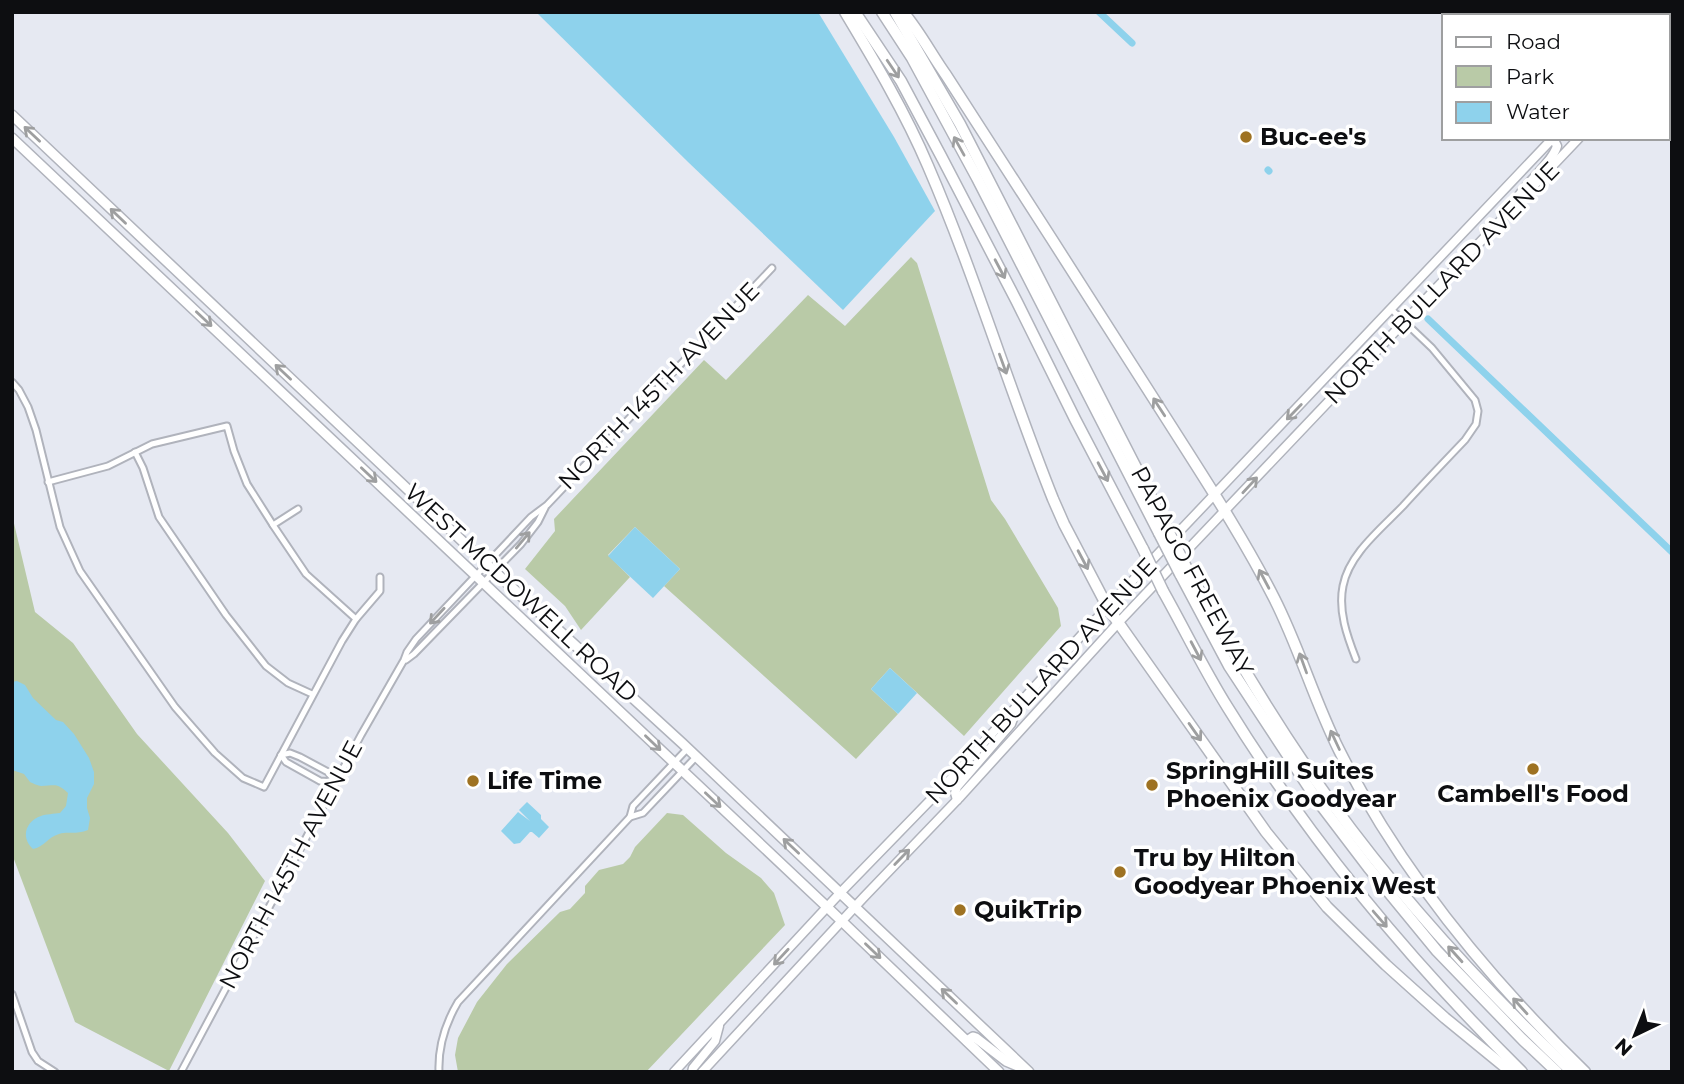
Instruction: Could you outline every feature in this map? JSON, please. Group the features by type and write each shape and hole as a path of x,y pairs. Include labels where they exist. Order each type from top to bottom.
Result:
{"highway":[{"path":"845,12 891,88 927,163 959,239 1052,499 1108,608 1266,832 1327,906 1386,965 1511,1072"},
{"name":"PAPAGO FREEWAY","path":"855,12 901,81 1017,302 1163,591 1227,708 1283,791 1373,911 1429,976 1522,1072"},
{"path":"882,12 912,58 1163,530"},
{"name":"PAPAGO FREEWAY","path":"895,12 960,124 1183,570 1260,695 1307,767 1404,895 1453,953 1572,1072"},
{"path":"903,12 916,27 1215,495 1275,599 1295,640 1311,686 1339,749 1386,833 1444,915 1491,972 1538,1026 1585,1072"},
{"path":"1183,570 1229,666 1317,800 1437,951 1557,1072"}],"main road":[{"name":"WEST MCDOWELL ROAD","path":"12,115 494,571 856,906 1028,1071"},
{"name":"WEST MCDOWELL ROAD","path":"12,138 999,1072"},
{"name":"NORTH BULLARD AVENUE","path":"677,1070 841,892 1551,140"},
{"path":"1509,211 1523,187 1554,154 1557,146 1554,140"},
{"name":"NORTH BULLARD AVENUE","path":"702,1072 957,800 1118,623 1577,140"},
{"path":"41,165 52,153"},
{"path":"155,272 165,261"},
{"path":"957,800 957,787 1011,724 1018,705"},
{"path":"692,1072 715,1041 720,1023"},
{"path":"967,1041 976,1038 1006,1061 1028,1071"}],"street":[{"name":"NORTH 145TH AVENUE","path":"181,1072 335,782 416,639 486,563 531,517 547,505 772,268"},
{"path":"1356,659 1343,619 1341,599 1349,569 1364,547 1465,440 1476,424 1478,411 1475,400 1463,384 1432,348 1391,309"},
{"path":"12,383 29,407 60,527 80,571 175,707 215,753 243,778 264,787 342,641 356,619 380,591 380,577"},
{"path":"48,482 108,466 152,444 227,426 247,484 273,525 306,574 356,619"},
{"path":"135,452 159,517 226,615 266,666 288,682 312,694"},
{"name":"NORTH 145TH AVENUE","path":"404,660 415,654 526,538 547,505"},
{"path":"273,525 298,509"},
{"path":"439,1072 442,1037 458,1002 630,817 633,806 688,748"},
{"path":"281,755 290,753 300,757 328,772 335,782"},
{"path":"281,755 286,762 320,780 335,782"},
{"path":"630,817 643,813 696,756"},
{"path":"12,994 32,1052 38,1061 55,1072"}],"green space":[{"path":"911,257 917,263 991,500 1058,608 1061,626 964,736 890,668 871,689 898,714 856,759 664,586 680,569 635,527 608,555 630,577 581,630 565,606 525,569 555,531 554,519 704,360 726,380 808,295 845,326"},
{"path":"12,515 35,612 73,643 137,734 228,833 265,881 169,1071 75,1022 12,854"},
{"path":"667,813 683,815 726,853 761,878 774,893 785,925 646,1072 458,1072 455,1055 458,1038 477,1002 507,964 560,912 570,909 585,893 585,886 599,870 623,864"}],"water":[{"path":"536,12 818,12 894,137 935,211 843,310"},
{"path":"635,527 680,569 653,598 608,556"},
{"path":"890,668 917,693 898,714 871,689"},
{"path":"12,682 25,685 33,698 74,734 94,772 94,784 87,798 90,818 88,830 59,834 33,849 26,835 28,825 41,816 60,813 66,806 68,793 58,786 34,784 24,774 12,770"},
{"path":"527,802 549,827 539,838 530,832 520,843 514,844 501,831 518,812 530,821 519,810"}],"waterway":[{"path":"1099,12 1132,43"},
{"path":"1428,319 1672,552"}],"place":[{"name":"Buc-ee's","path":"1246,137"},
{"name":"Cambell's Food","path":"1533,769"},
{"name":"Life Time","path":"473,781"},
{"name":"SpringHill Suites Phoenix Goodyear","path":"1152,785"},
{"name":"Tru by Hilton Goodyear Phoenix West","path":"1120,872"},
{"name":"QuikTrip","path":"960,910"}]}
